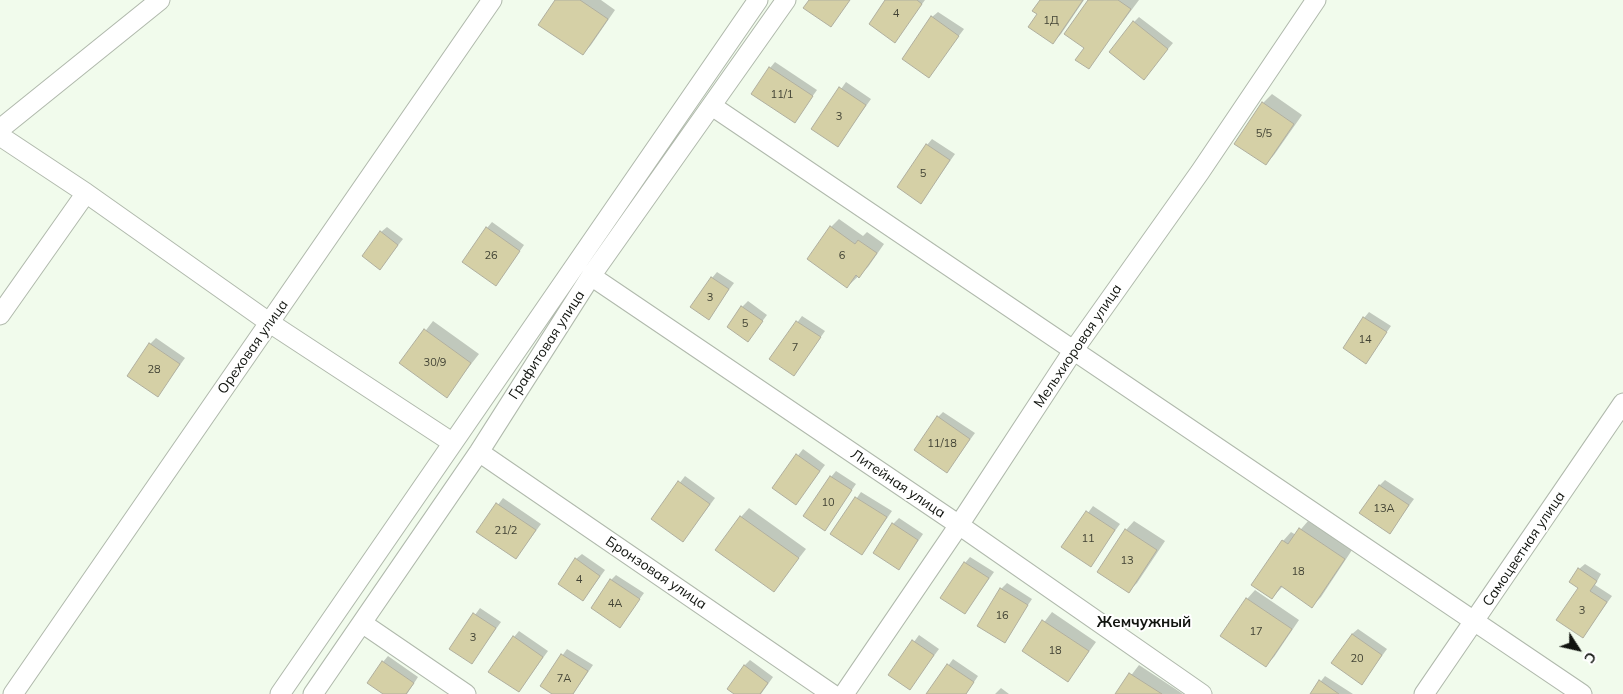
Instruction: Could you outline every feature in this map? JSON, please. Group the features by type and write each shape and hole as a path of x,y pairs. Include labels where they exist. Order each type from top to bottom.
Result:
{"street":[{"path":"0,129 160,0"},
{"name":"Ореховая улица","path":"13,694 492,0"},
{"path":"280,694 758,0"},
{"name":"Графитовая улица","path":"313,694 479,452 591,276 786,0"},
{"name":"Мельхиоровая улица","path":"844,694 959,525 1073,351 1200,172 1316,0"},
{"path":"712,106 1582,694"},
{"path":"0,136 86,193 270,323 453,443"},
{"path":"0,315 86,193"},
{"name":"Литейная улица","path":"591,276 959,525 1202,694"},
{"name":"Самоцветная улица","path":"1424,694 1476,621 1623,403"},
{"name":"Бронзовая улица","path":"479,452 832,694"},
{"path":"362,623 466,694"}],"building":[{"path":"555,0 580,0 608,19 583,55 538,25"},
{"path":"809,0 850,0 831,27 803,8"},
{"path":"885,0 917,0 922,4 895,43 869,24"},
{"path":"1040,0 1083,0 1053,44 1028,27 1037,14 1032,11"},
{"path":"1088,0 1118,0 1131,9 1089,69 1075,60 1084,48 1064,34"},
{"path":"931,16 959,36 929,78 902,59"},
{"path":"1133,21 1168,49 1144,80 1109,52"},
{"path":"769,67 813,96 795,123 751,94"},
{"path":"839,87 866,105 838,147 811,129"},
{"path":"1262,102 1294,124 1266,165 1234,144"},
{"path":"926,144 950,160 921,204 897,187"},
{"path":"830,226 855,244 858,240 877,253 859,278 856,275 847,288 807,259"},
{"path":"486,227 520,251 496,286 462,262"},
{"path":"380,231 398,245 380,270 362,256"},
{"path":"711,277 729,289 709,320 690,307"},
{"path":"741,306 763,321 748,342 727,327"},
{"path":"1363,317 1387,332 1366,364 1343,348"},
{"path":"796,321 821,337 794,376 769,359"},
{"path":"424,329 471,363 447,398 399,363"},
{"path":"149,343 180,364 158,397 127,376"},
{"path":"937,416 970,439 947,473 914,450"},
{"path":"796,454 820,471 796,505 772,488"},
{"path":"830,476 852,490 825,531 803,516"},
{"path":"678,481 710,504 683,542 651,519"},
{"path":"1379,485 1409,505 1390,534 1359,513"},
{"path":"855,497 887,517 862,555 830,534"},
{"path":"496,503 536,530 516,559 476,532"},
{"path":"1086,511 1115,530 1091,567 1061,547"},
{"path":"740,516 799,558 774,592 715,550"},
{"path":"892,523 918,540 899,570 873,553"},
{"path":"1299,528 1345,559 1312,608 1281,586 1272,599 1251,585 1282,540 1288,544"},
{"path":"1125,529 1157,550 1129,593 1097,572"},
{"path":"575,558 600,576 583,601 558,584"},
{"path":"964,562 989,578 965,614 940,598"},
{"path":"1578,568 1597,581 1590,591 1607,602 1583,638 1556,620 1578,588 1569,582"},
{"path":"610,579 640,599 620,628 591,608"},
{"path":"1000,588 1028,605 1005,643 977,626"},
{"path":"1246,598 1292,629 1266,667 1220,636"},
{"path":"473,613 496,628 472,664 449,649"},
{"path":"1042,620 1089,651 1068,682 1022,651"},
{"path":"1352,634 1382,655 1362,685 1331,663"},
{"path":"513,636 543,657 519,692 488,672"},
{"path":"912,640 934,655 910,690 888,675"},
{"path":"561,654 588,671 573,694 552,694 540,686"},
{"path":"382,661 414,683 406,694 383,694 367,683"},
{"path":"947,664 974,682 966,694 926,694"},
{"path":"744,665 768,683 760,694 734,694 727,689"},
{"path":"1129,673 1162,694 1115,694"},
{"path":"1319,680 1339,694 1310,694"}],"district":[{"name":"Жемчужный","path":"1144,622"}]}
